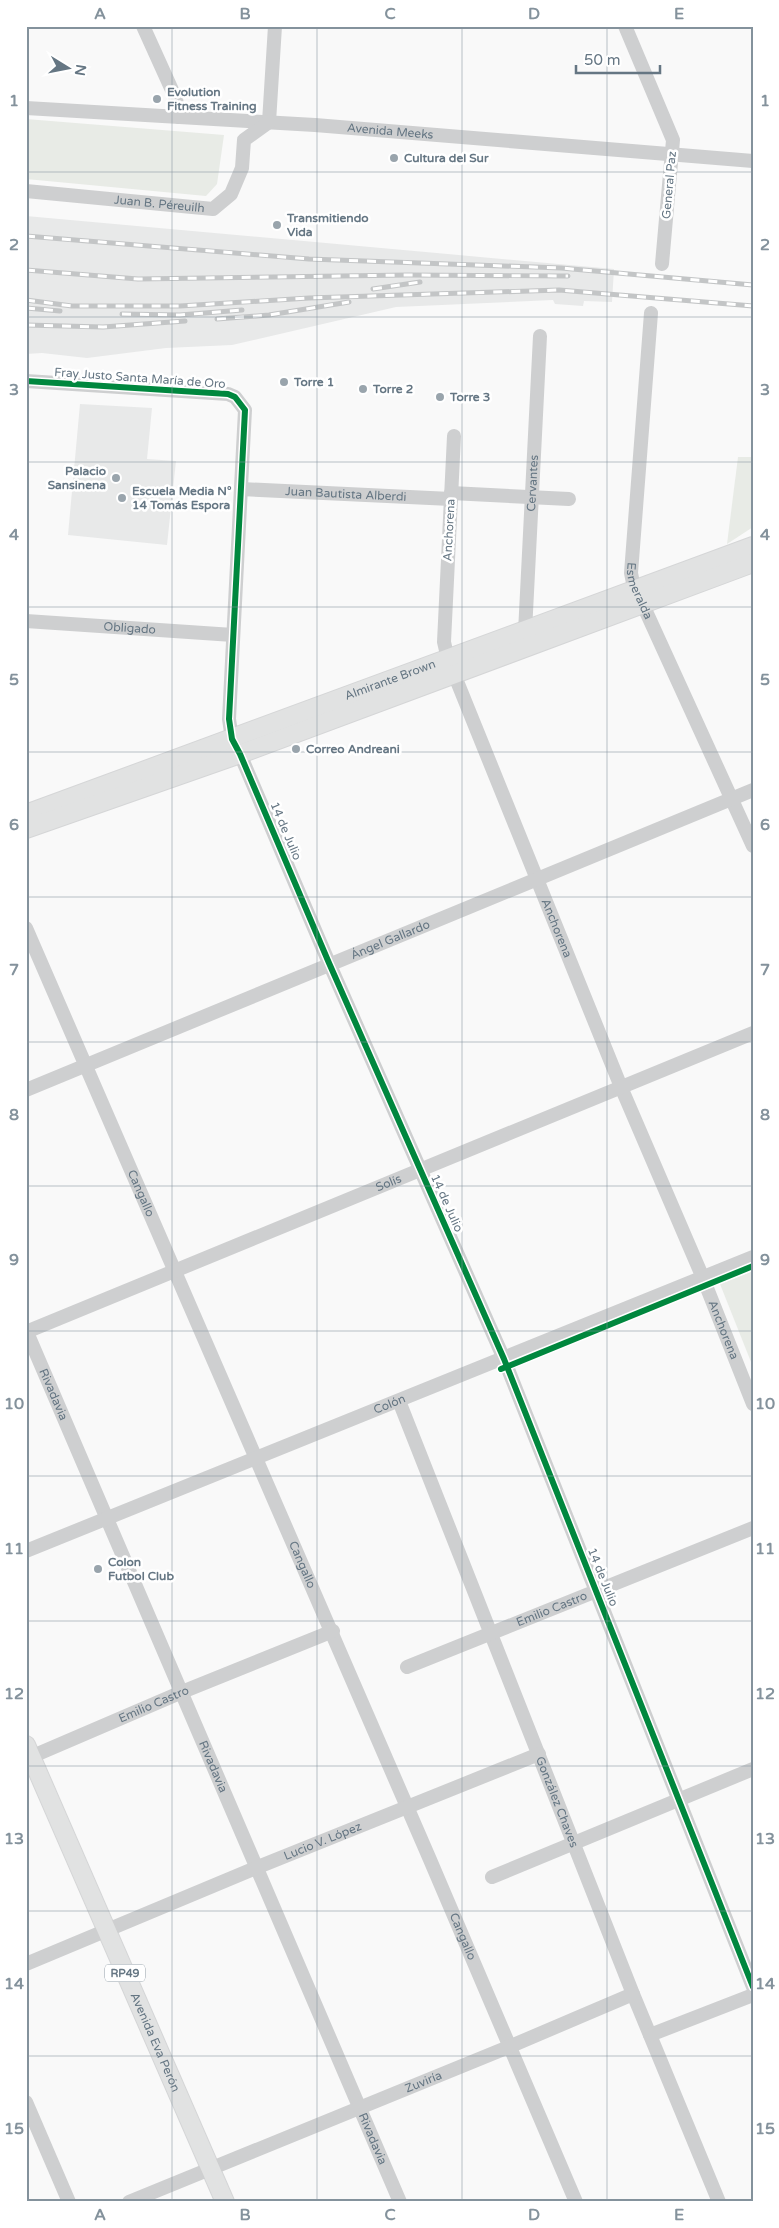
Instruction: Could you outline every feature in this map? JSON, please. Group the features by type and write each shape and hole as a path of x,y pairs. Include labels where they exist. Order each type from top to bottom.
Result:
{"main road":[{"name":"Almirante Brown","path":"26,829 236,747 638,596 753,546"},
{"name":"Almirante Brown","path":"451,666 525,632 638,596 753,563"},
{"name":"Almirante Brown","path":"26,814 236,747"},
{"name":"Avenida Eva Perón","path":"28,1753 224,2202"}],"street":[{"path":"143,26 176,99 179,117"},
{"path":"269,122 275,26"},
{"name":"General Paz","path":"625,26 671,131 673,153 662,264"},
{"name":"Avenida Meeks","path":"26,108 269,122 673,153 753,161"},
{"name":"Juan B. Péreuilh","path":"26,191 213,208 231,194 242,168 244,140 269,122"},
{"name":"Esmeralda","path":"651,314 631,573 638,596 753,846"},
{"name":"Cervantes","path":"525,632 540,336"},
{"name":"Fray Justo Santa María de Oro","path":"26,381 228,394 235,397 246,410"},
{"name":"14 de Julio","path":"246,410 229,719 236,747 504,1359 753,1987"},
{"name":"Anchorena","path":"454,436 444,642 451,666 621,1087 703,1278 753,1404"},
{"name":"Juan Bautista Alberdi","path":"241,489 569,499"},
{"name":"Obligado","path":"26,621 233,635"},
{"name":"Ángel Gallardo","path":"26,1090 329,963 753,790"},
{"name":"Cangallo","path":"26,928 174,1273 333,1631 576,2202"},
{"name":"Solís","path":"26,1331 174,1273 420,1169 753,1033"},
{"name":"Colón","path":"26,1551 105,1517 504,1359 753,1257"},
{"name":"Rivadavia","path":"26,1331 258,1867 400,2202"},
{"name":"González Chaves","path":"399,1400 633,1994 719,2202"},
{"name":"Emilio Castro","path":"408,1666 596,1589 753,1528"},
{"name":"Emilio Castro","path":"28,1753 333,1631"},
{"name":"Lucio V. López","path":"26,1964 258,1867 539,1754"},
{"path":"492,1877 753,1769"},
{"name":"Zuviría","path":"128,2202 511,2046 633,1994"},
{"path":"650,2035 753,1995"},
{"path":"26,2102 69,2202"}],"shaded area":[{"path":"26,119 224,135 217,184 206,196 26,179"},
{"path":"26,216 614,269 612,302 584,301 583,306 555,304 553,300 396,307 232,345 166,348 87,358 42,353 26,354"},
{"name":"Escuela Media N° 14 Tomás Espora","path":"80,404 152,408 147,459 176,461 167,545 68,535"},
{"path":"738,457 753,457 753,527 727,544"},
{"path":"753,1271 753,1367 720,1284"}],"railway":[{"path":"26,236 309,259 561,268 753,285"},
{"path":"26,270 138,279 408,275 568,276"},
{"path":"373,289 420,282"},
{"path":"26,300 72,306 180,306 309,298 559,290 753,306"},
{"path":"217,319 269,315 349,302"},
{"path":"26,308 60,311"},
{"path":"122,314 180,315 242,310"},
{"path":"26,325 103,327 185,321"}],"cycle path":[{"path":"26,381 228,394 235,397 245,410 229,719 232,739 504,1359 753,1987"},
{"path":"501,1369 753,1266"}],"place":[{"name":"Evolution Fitness Training","path":"157,99"},
{"name":"Cultura del Sur","path":"394,158"},
{"name":"Transmitiendo Vida","path":"277,225"},
{"name":"Torre 1","path":"284,382"},
{"name":"Torre 2","path":"363,389"},
{"name":"Torre 3","path":"440,397"},
{"name":"Palacio Sansinena","path":"116,478"},
{"name":"Escuela Media N° 14 Tomás Espora","path":"122,498"},
{"name":"Correo Andreani","path":"296,749"},
{"name":"Colon Futbol Club","path":"98,1569"}]}
